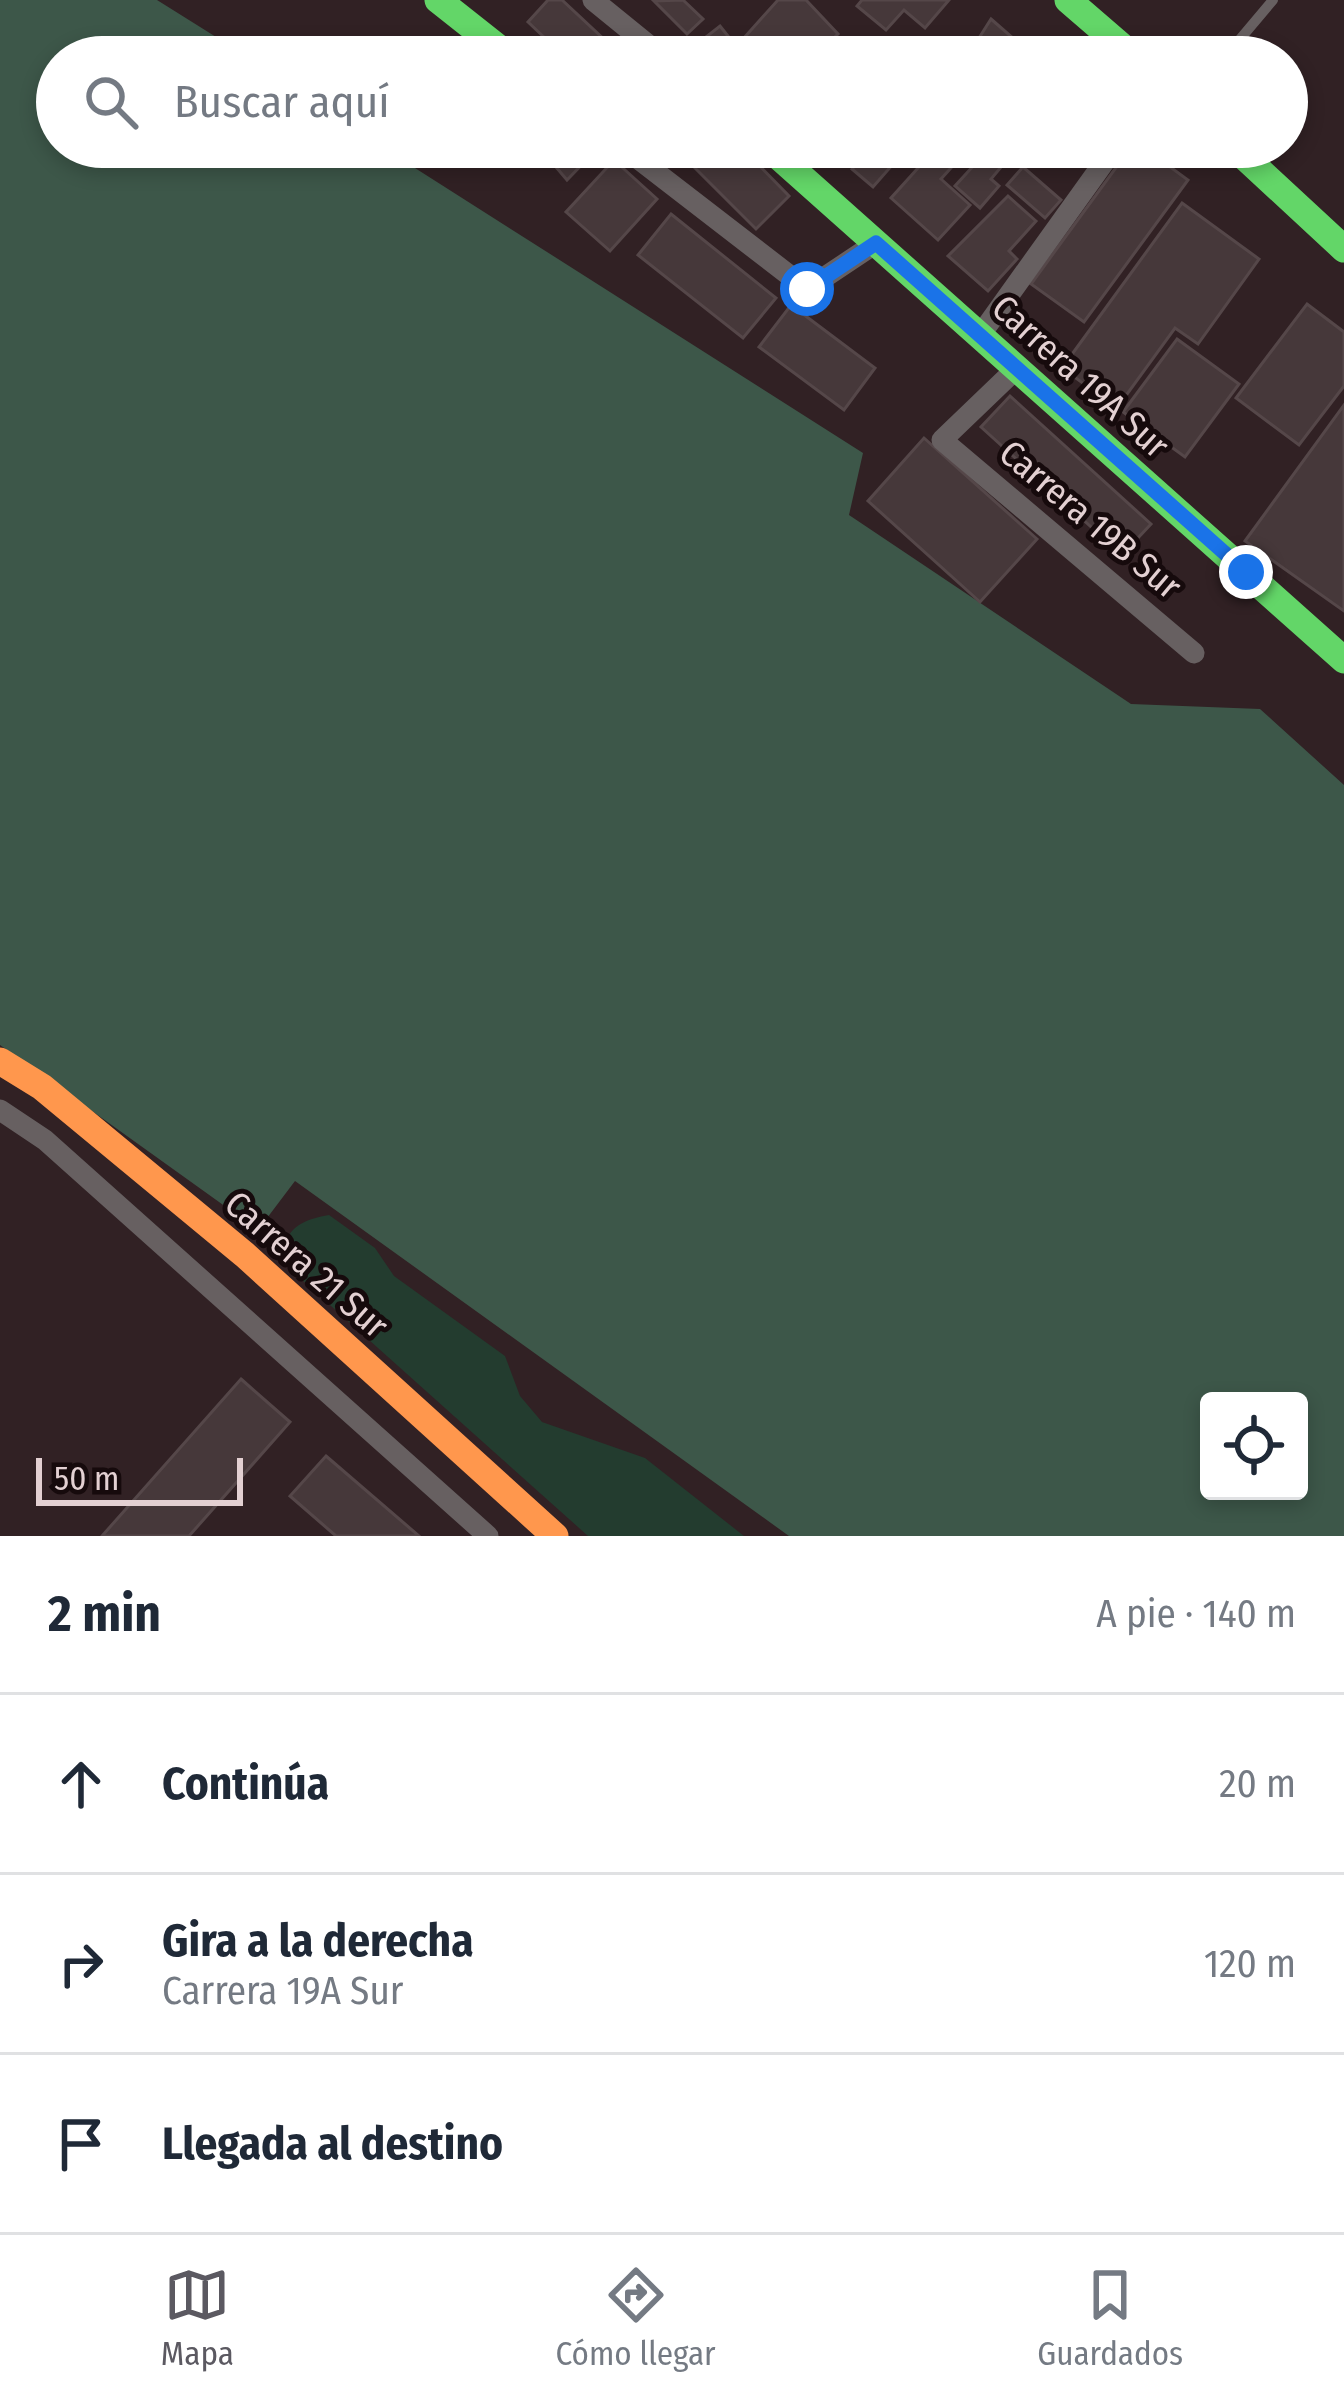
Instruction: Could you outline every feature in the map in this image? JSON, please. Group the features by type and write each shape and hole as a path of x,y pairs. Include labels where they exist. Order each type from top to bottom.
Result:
{"street":[{"path":"438,0 483,36"},
{"path":"593,0 637,36"},
{"path":"1068,0 1110,36"},
{"path":"650,168 807,289 876,243"},
{"name":"Carrera 19A Sur","path":"792,168 1344,660"},
{"path":"981,334 1100,168"},
{"path":"1257,168 1344,249"},
{"name":"Carrera 19B Sur","path":"1018,367 943,440 1194,652"},
{"name":"Carrera 21 Sur","path":"0,1060 42,1087 245,1255 555,1536"},
{"path":"0,1110 45,1140 488,1536"}],"lane":[{"path":"1244,36 1274,0"}],"green space":[{"path":"0,0 157,0 214,36 36,36 36,168 415,168 863,453 849,515 1131,704 1260,709 1344,785 1344,1536 789,1536 295,1181 258,1230 0,1045"},
{"path":"329,1215 375,1248 394,1276 505,1356 520,1396 542,1422 645,1458 744,1536 588,1536 292,1271 283,1246 291,1232"}],"building":[{"path":"548,0 562,0 601,36 543,36 528,22"},
{"path":"683,0 703,19 687,34 654,1"},
{"path":"778,0 806,0 838,34 836,36 746,36"},
{"path":"862,0 949,0 925,28 904,10 886,30 857,6"},
{"path":"991,19 1011,36 980,36"},
{"path":"720,26 728,36 707,36"},
{"path":"557,168 579,168 567,180"},
{"path":"607,168 623,168 657,199 610,251 566,212"},
{"path":"695,168 762,168 789,196 756,229"},
{"path":"853,168 890,168 873,187"},
{"path":"918,168 951,168 941,179 970,205 938,240 891,198"},
{"path":"971,168 1000,168 991,179 999,186 980,208 955,186"},
{"path":"1024,168 1061,200 1045,218 1007,185"},
{"path":"1116,168 1172,168 1188,180 1084,322 1031,284"},
{"path":"1008,196 1036,221 1009,251 1017,259 988,291 948,256"},
{"path":"1182,203 1259,259 1198,344 1175,328 1117,408 1062,368"},
{"path":"671,214 776,298 743,338 638,255"},
{"path":"1307,304 1344,332 1344,386 1299,445 1236,398"},
{"path":"791,305 875,368 844,410 759,347"},
{"path":"1177,339 1239,384 1185,457 1123,412"},
{"path":"1010,396 1151,524 1122,555 981,427"},
{"path":"1344,405 1344,611 1245,541"},
{"path":"924,438 1037,539 980,602 868,501"},
{"path":"241,1379 290,1422 189,1536 102,1536"},
{"path":"326,1456 419,1536 336,1536 290,1496"}],"traffic: fast":[{"path":"438,0 483,36"},
{"path":"1068,0 1110,36"},
{"path":"792,168 1344,660"},
{"path":"1257,168 1344,249"}],"traffic: slow":[{"path":"0,1061 42,1087 245,1255 555,1536"}],"route":[{"path":"807,289 876,243 1246,572"}]}
